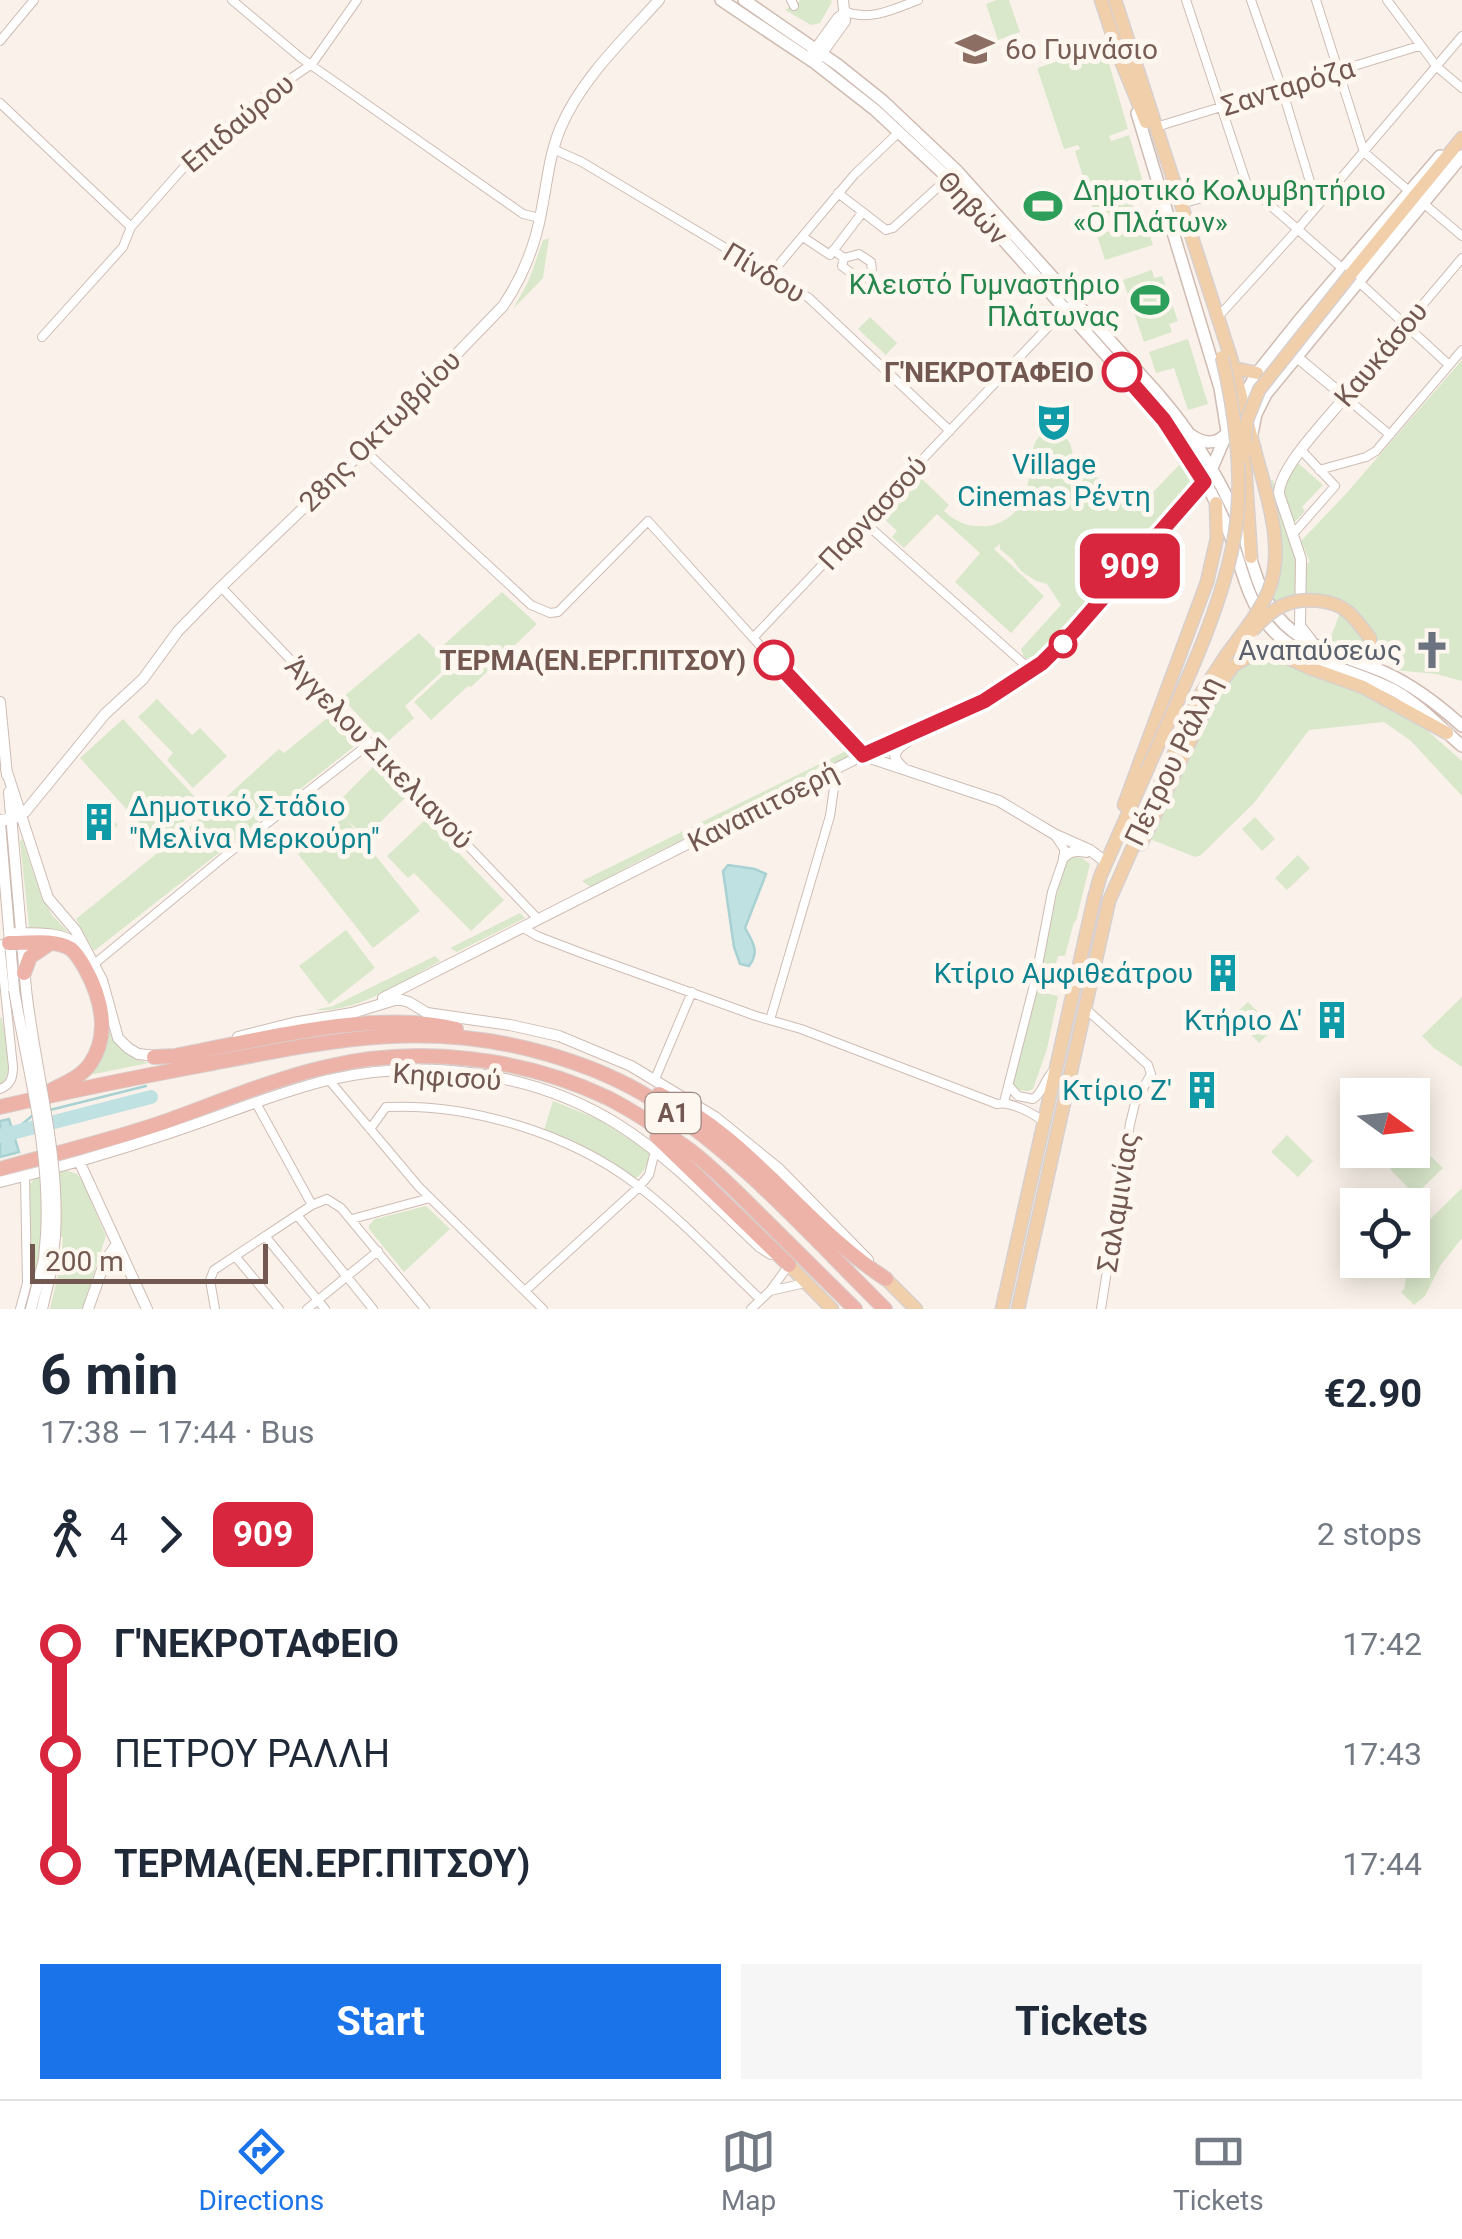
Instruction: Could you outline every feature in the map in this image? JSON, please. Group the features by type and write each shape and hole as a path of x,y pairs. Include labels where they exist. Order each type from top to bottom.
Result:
{"highway":[{"path":"12,939 70,948 97,995 102,1024 97,1050 86,1069 38,1098"},
{"path":"24,973 33,954 49,944"},
{"path":"154,1057 366,1024 438,1025 490,1040"},
{"name":"Α1","path":"0,1107 339,1040 404,1035 490,1040 553,1056 613,1078 653,1099 706,1137 885,1309"},
{"name":"Α1","path":"0,1170 155,1125 308,1071 376,1058 446,1056 488,1061 576,1086 624,1106 692,1152 856,1309"},
{"path":"613,1078 679,1104 715,1128 858,1261 886,1279"},
{"path":"624,1106 789,1265"}],"main road":[{"name":"Θηβών","path":"721,0 883,101 956,170 1208,476 1236,516 1272,610 1296,635 1402,681 1462,726"},
{"name":"Θηβών","path":"744,0 815,56 948,178 1158,394 1188,433 1208,476 1248,589 1278,636 1301,652 1395,691 1462,746"},
{"name":"Πέτρου Ράλλη","path":"1101,0 1220,388 1227,433"},
{"name":"Πέτρου Ράλλη","path":"1018,1309 1109,901 1205,685 1264,599 1275,567 1274,534 1234,368 1115,0"},
{"name":"Πέτρου Ράλλη","path":"1002,1309 1102,858 1116,842 1216,602 1234,542 1238,506 1231,396 1222,357 1148,129 1121,61"},
{"path":"1253,443 1253,426 1260,404 1297,357 1409,191 1462,138"},
{"path":"1238,506 1245,429 1256,394 1462,138"},
{"path":"1208,476 1257,373 1281,343 1424,204 1462,156"},
{"path":"1234,368 1257,373"},
{"path":"1242,400 1251,557"},
{"path":"1188,433 1212,442 1227,433"},
{"path":"1116,842 1128,793 1216,550 1216,503"},
{"path":"1216,550 1235,548 1251,557"},
{"path":"1225,657 1269,615 1297,601 1341,607 1370,638 1370,647 1362,655 1340,655"},
{"path":"1109,901 1152,824 1213,693 1234,664 1247,656 1264,652 1282,654 1372,691 1447,733"},
{"name":"Κηφισού","path":"789,1265 832,1309"},
{"name":"Κηφισού","path":"886,1279 916,1309"}],"street":[{"path":"0,41 34,0"},
{"path":"232,0 301,58 523,214 540,218"},
{"name":"Επιδαύρου","path":"42,337 124,247 130,226 204,144 312,64 357,0"},
{"name":"28ης Οκτωβρίου","path":"8,819 104,714 143,679 178,631 364,450 503,306 525,266 540,218 553,149 568,114 589,79 659,0"},
{"path":"815,56 844,6 859,17 874,16 918,0"},
{"path":"1186,0 1247,184 1449,365"},
{"path":"1250,0 1318,205"},
{"path":"1316,0 1364,152 1409,191"},
{"path":"1386,0 1437,67 1462,88"},
{"path":"1218,317 1462,36"},
{"name":"Σανταρόζα","path":"1156,127 1419,46"},
{"path":"0,103 130,226"},
{"path":"770,275 838,194 898,132"},
{"name":"Πίνδου","path":"553,149 582,162 809,298 950,431"},
{"path":"838,194 886,230 948,178"},
{"path":"1181,204 1247,184"},
{"path":"1424,204 1462,236"},
{"path":"804,236 830,255 862,213"},
{"path":"834,250 844,258"},
{"name":"Καυκάσου","path":"1315,645 1299,624 1301,559 1279,484 1301,450 1462,258"},
{"name":"Παρνασσού","path":"754,638 1070,305"},
{"path":"1281,343 1390,435"},
{"path":"1320,470 1371,455 1462,350"},
{"path":"364,450 534,607 550,613 558,612 648,520 863,755 1006,804 1102,858"},
{"path":"1292,534 1335,486 1301,450"},
{"name":"Καναπιτσερή","path":"352,1013 863,755 984,701 1032,671 1074,631 1208,476"},
{"path":"864,522 1032,671"},
{"name":"Άγγελου Σικελιανού","path":"221,587 538,919"},
{"path":"0,702 12,939 3,1007 13,1075 8,1085 0,1089"},
{"path":"903,769 894,759 895,750 921,731"},
{"path":"94,965 369,744"},
{"path":"770,1020 830,816 835,781 832,772"},
{"path":"8,819 1,859 20,990 52,1147 56,1197 51,1271 42,1309"},
{"path":"8,819 48,898 76,931 94,965 105,988 118,1038 134,1052 154,1057"},
{"path":"1054,834 1063,846 1064,857"},
{"path":"1004,1102 1035,980 1052,892 1064,857 1075,851 1102,858"},
{"path":"522,927 537,936 820,1036 997,1104 1004,1102 1044,1122"},
{"path":"12,939 60,936 82,946"},
{"path":"12,939 24,973 20,990"},
{"path":"416,1006 415,991 425,978"},
{"path":"655,1079 692,992"},
{"name":"Κηφισού","path":"154,1057 398,1000 427,1013 538,1030 594,1050 655,1079 715,1117 760,1152 886,1279"},
{"name":"Σαλαμινίας","path":"1084,1008 1148,1065 1151,1074 1130,1124 1101,1309"},
{"path":"1009,1086 1018,1096 1033,1099 1056,1068"},
{"name":"Κηφισού","path":"0,1182 79,1162 329,1080 377,1072 457,1072 510,1080 554,1093 621,1126 655,1150 760,1247 789,1265"},
{"path":"329,1080 430,1198 543,1309"},
{"path":"256,1103 312,1206"},
{"path":"370,1129 381,1111 390,1107 443,1110 490,1118 571,1146 639,1187 760,1299"},
{"path":"526,1290 639,1187 649,1175 655,1150"},
{"path":"79,1162 147,1309"},
{"path":"20,1309 27,1283 26,1176"},
{"path":"352,1220 430,1198"},
{"path":"215,1309 210,1276 214,1270 327,1199 352,1220 425,1309"},
{"path":"297,1215 374,1309"},
{"path":"32,1309 51,1235"},
{"path":"266,1236 325,1309"},
{"path":"88,1309 102,1269 117,1244"},
{"path":"307,1309 378,1251"},
{"path":"236,1256 279,1309"},
{"path":"751,1309 789,1265"},
{"path":"770,1291 806,1282"}],"green space":[{"path":"801,0 832,2 820,23 811,25 785,10"},
{"path":"1009,0 1020,32 998,40 986,4"},
{"path":"1104,46 1128,129 1109,136 1111,141 1129,135 1148,199 1132,204 1136,218 1112,225 1108,212 1095,215 1075,151 1080,149 1078,145 1064,149 1037,68"},
{"path":"1145,220 1153,245 1105,260 1097,235"},
{"path":"549,238 543,278 513,309 529,280 543,240"},
{"name":"Κλειστό Γυμναστήριο Πλάτωνας","path":"1152,270 1154,278 1162,276 1178,321 1169,324 1172,332 1144,342 1123,280"},
{"path":"870,317 897,343 886,355 858,329"},
{"path":"1188,339 1208,404 1188,410 1174,368 1156,373 1149,352"},
{"path":"1462,360 1462,681 1395,670 1375,647 1359,618 1304,596 1305,564 1310,562 1301,541"},
{"path":"1040,435 1051,441 1064,436 1073,455 1134,512 1183,461 1193,482 1058,637 1029,660 1021,649 1061,605 1047,584 1021,571 1000,549 1000,544 994,549 1044,596 1011,633 955,582 980,553 937,514 904,548 892,537 897,531 881,516 919,476 949,505 944,511 953,518 974,526 1005,520 1023,500 1030,472 1037,476 1044,472 1044,463 1033,455"},
{"path":"1298,463 1323,485 1302,507 1305,511 1294,523 1284,492"},
{"path":"1271,480 1296,552 1297,597 1274,605 1271,604 1281,572 1282,542"},
{"path":"502,592 537,624 431,720 414,702 451,668 449,665 405,706 414,718 385,744 342,698 419,633 437,651"},
{"path":"1340,613 1360,634 1363,649 1354,651 1329,642"},
{"path":"1269,656 1368,693 1422,726 1462,761 1462,796 1411,741 1384,722 1309,730 1254,803 1201,855 1195,857 1150,839 1215,698 1244,662"},
{"path":"157,699 192,735 200,728 227,756 193,788 167,760 173,753 138,717"},
{"path":"331,715 356,745 94,951 76,919 224,799 279,749 284,753"},
{"path":"123,719 202,805 159,845 80,758"},
{"path":"848,750 850,758 591,887 582,881"},
{"path":"375,765 406,797 365,837 346,819 420,911 373,948 298,854 345,816 335,805"},
{"path":"100,806 118,825 106,836 88,818"},
{"path":"1255,817 1275,839 1262,851 1242,829"},
{"path":"426,819 504,900 471,931 414,873 408,878 387,856"},
{"path":"22,839 41,896 68,932 29,927"},
{"path":"1298,855 1310,868 1287,890 1275,878"},
{"path":"1073,857 1090,864 1076,921 1065,956 1058,956 1054,971 1040,968 1066,859"},
{"path":"520,913 525,918 457,952 450,948"},
{"path":"346,930 375,968 329,1004 299,966"},
{"path":"435,956 440,961 380,994 331,1010 315,1010 333,1006"},
{"path":"1035,991 1058,996 1047,1049 1033,1089 1015,1090 1013,1083"},
{"path":"1462,997 1462,1067 1422,1036"},
{"path":"1248,1002 1274,1028 1259,1043 1233,1016"},
{"path":"0,1018 8,1064 0,1087"},
{"path":"108,1028 124,1051 149,1063 89,1075"},
{"path":"553,1101 598,1119 649,1152 641,1174 635,1179 574,1141 544,1130"},
{"path":"1287,1135 1313,1161 1298,1177 1271,1152"},
{"path":"1430,1156 1443,1168 1422,1188 1408,1188 1390,1169 1430,1168"},
{"path":"66,1170 82,1181 106,1236 82,1309 50,1309 63,1237 41,1235 30,1292 30,1184 36,1177"},
{"path":"1462,1188 1462,1238 1440,1266 1425,1296 1414,1305 1401,1292 1406,1278 1430,1278 1430,1219"},
{"path":"426,1206 450,1229 404,1272 369,1225 375,1219"}],"water":[{"path":"728,865 766,874 745,928 755,952 749,966 740,964 734,947 723,871"},
{"path":"9,1119 19,1152 0,1157 0,1121"}],"waterway":[{"path":"50,1110 146,1086"},
{"path":"0,1136 151,1097"},
{"path":"13,1132 33,1115"}],"bus line":[{"name":"909","path":"774,660 863,755 984,701 1042,663 1204,482 1164,420 1122,372"}],"place":[{"name":"6ο Γυμνάσιο","path":"975,49"},
{"name":"Δημοτικό Κολυμβητήριο «Ο Πλάτων»","path":"1043,206"},
{"name":"Κλειστό Γυμναστήριο Πλάτωνας","path":"1150,300"},
{"name":"Γ'ΝΕΚΡΟΤΑΦΕΙΟ","path":"1122,372"},
{"name":"Village Cinemas Ρέντη","path":"1054,422"},
{"name":"Αναπαύσεως","path":"1432,650"},
{"name":"ΤΕΡΜΑ(ΕΝ.ΕΡΓ.ΠΙΤΣΟΥ)","path":"774,660"},
{"name":"Δημοτικό Στάδιο \"Μελίνα Μερκούρη\"","path":"99,822"},
{"name":"Κτίριο Αμφιθεάτρου","path":"1223,973"},
{"name":"Κτήριο Δ'","path":"1332,1020"},
{"name":"Κτίριο Ζ'","path":"1202,1090"}]}
